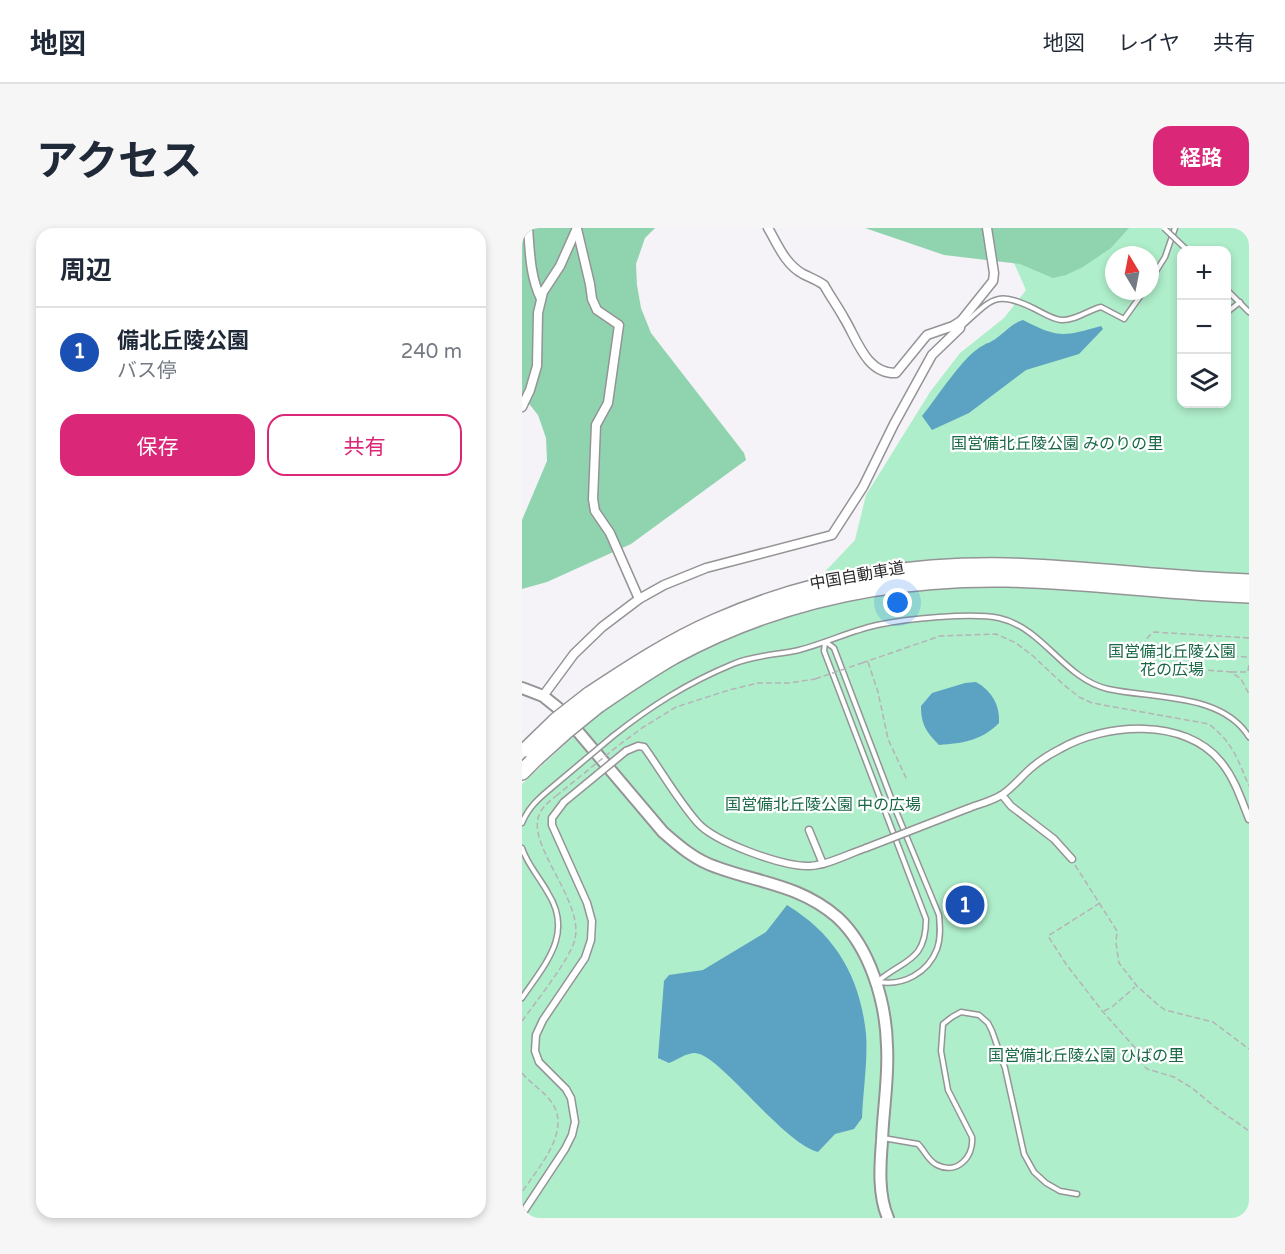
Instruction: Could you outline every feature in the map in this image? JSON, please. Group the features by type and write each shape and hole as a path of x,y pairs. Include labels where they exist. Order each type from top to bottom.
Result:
{"highway":[{"name":"中国自動車道","path":"593,700 670,644 714,622 773,599 814,587 866,576 919,569 1008,566 1249,582"},
{"name":"中国自動車道","path":"522,772 528,754 557,720 719,634 766,615 816,600 867,589 942,581 1006,579 1249,595"}],"street":[{"path":"528,228 534,286 541,300"},
{"path":"522,407 537,366 538,313 543,292 560,266 577,228"},
{"path":"577,228 592,299 597,310 619,325 608,403 596,425 595,432 593,478 595,511 609,533 639,599"},
{"path":"768,228 784,258 802,273 815,278 824,285 864,354 875,367 886,373 896,373 927,335 961,324"},
{"path":"543,696 574,654 602,627 639,599 706,568 832,535 863,487 932,355 961,324 993,281 994,273 987,228"},
{"path":"522,688 543,696 558,708 663,832 682,849 716,867 792,889 816,902 838,918 852,934 862,949 877,982 887,1044 880,1171 888,1218"},
{"path":"523,1213 565,1149 575,1122 571,1098 566,1089 539,1062 534,1042 538,1026 585,958 591,940 592,921 552,825 552,818 564,802 626,751 638,746 644,747 697,823 712,836 771,859 796,865 823,864 1002,795 1032,767 1060,748 1088,736 1137,728 1184,736 1203,744 1220,760 1233,778 1249,819"},
{"path":"1002,795 1011,806 1054,839 1072,859"},
{"path":"809,830 823,864"}],"lane":[{"path":"1164,228 1182,246"},
{"path":"1159,267 1165,258 1175,228"},
{"path":"1231,293 1249,312"},
{"path":"961,324 989,302 1003,297 1019,301 1058,319 1071,319 1101,307 1124,319 1138,300"},
{"path":"1231,310 1240,302"},
{"path":"522,823 536,800 613,736 670,694 734,663 799,650 878,625 969,616 999,618 1013,622 1028,631 1071,668 1100,686 1215,708 1241,726 1249,737"},
{"path":"825,642 824,651 926,919 926,936 913,958 904,966 890,971 877,982"},
{"path":"825,642 834,648 896,811 939,915 940,929 937,949 926,966 912,977 899,983 877,982"},
{"path":"522,848 556,907 559,927 550,956 522,998"},
{"path":"882,1138 918,1144 930,1160 947,1168 955,1167 967,1160 973,1146 972,1137 945,1082 940,1052 943,1024 961,1012 978,1015 988,1023 1005,1068 1024,1154 1034,1172 1046,1183 1060,1191 1077,1194"}],"path":[{"path":"1249,638 1154,632 1147,637 1144,646 1147,658 1157,666 1249,672 1249,664"},
{"path":"556,796 619,745 676,707 758,683 789,683 815,679 940,636 996,634 1016,643 1034,656 1079,697 1092,703 1192,719 1209,724 1232,746 1249,786"},
{"path":"1210,635 1210,648"},
{"path":"1144,646 1178,655 1210,648 1231,656 1249,657"},
{"path":"1174,668 1178,655"},
{"path":"868,661 878,692 888,739 907,780"},
{"path":"1156,670 1157,666"},
{"path":"1231,672 1241,680 1249,694"},
{"path":"1072,859 1117,932 1119,963 1137,986 1165,1010 1213,1022 1249,1049"},
{"path":"1100,903 1048,936 1066,964 1103,1012 1138,1051 1147,1069 1174,1077 1249,1131"},
{"path":"1103,1012 1137,986"},
{"path":"522,1073 549,1099 555,1108 558,1132 522,1192"}],"green space":[{"path":"522,228 655,228 645,238 636,264 641,308 651,333 744,453 746,460 631,544 547,582 522,589 522,520 547,461 546,438 538,415 522,395"},
{"path":"865,228 1129,228 1113,246 1105,246 1105,252 1083,267 1053,278 1020,264 944,255"},
{"path":"1001,228 1249,228 1249,1218 522,1218 522,784 601,711 647,680 720,641 783,616 855,540 866,495 930,392 960,353 1004,318 1026,290 1002,236"}],"water":[{"path":"1023,320 1053,333 1061,334 1101,326 1103,329 1079,354 1026,370 969,413 932,430 922,416 968,357"},
{"path":"976,682 994,699 999,723 985,734 971,740 939,745 925,727 921,706 932,693"},
{"path":"787,905 819,930 843,959 858,994 866,1034 862,1118 854,1129 835,1134 818,1152 803,1145 786,1132 706,1057 692,1053 669,1063 658,1058 664,981 669,975 703,970 766,932"}],"place":[{"name":"備北丘陵公園","path":"965,905"}],"park label":[{"name":"国営備北丘陵公園 みのりの里","path":"1057,443"},
{"name":"国営備北丘陵公園 花の広場","path":"1172,660"},
{"name":"国営備北丘陵公園 中の広場","path":"823,804"},
{"name":"国営備北丘陵公園 ひばの里","path":"1086,1055"}]}
